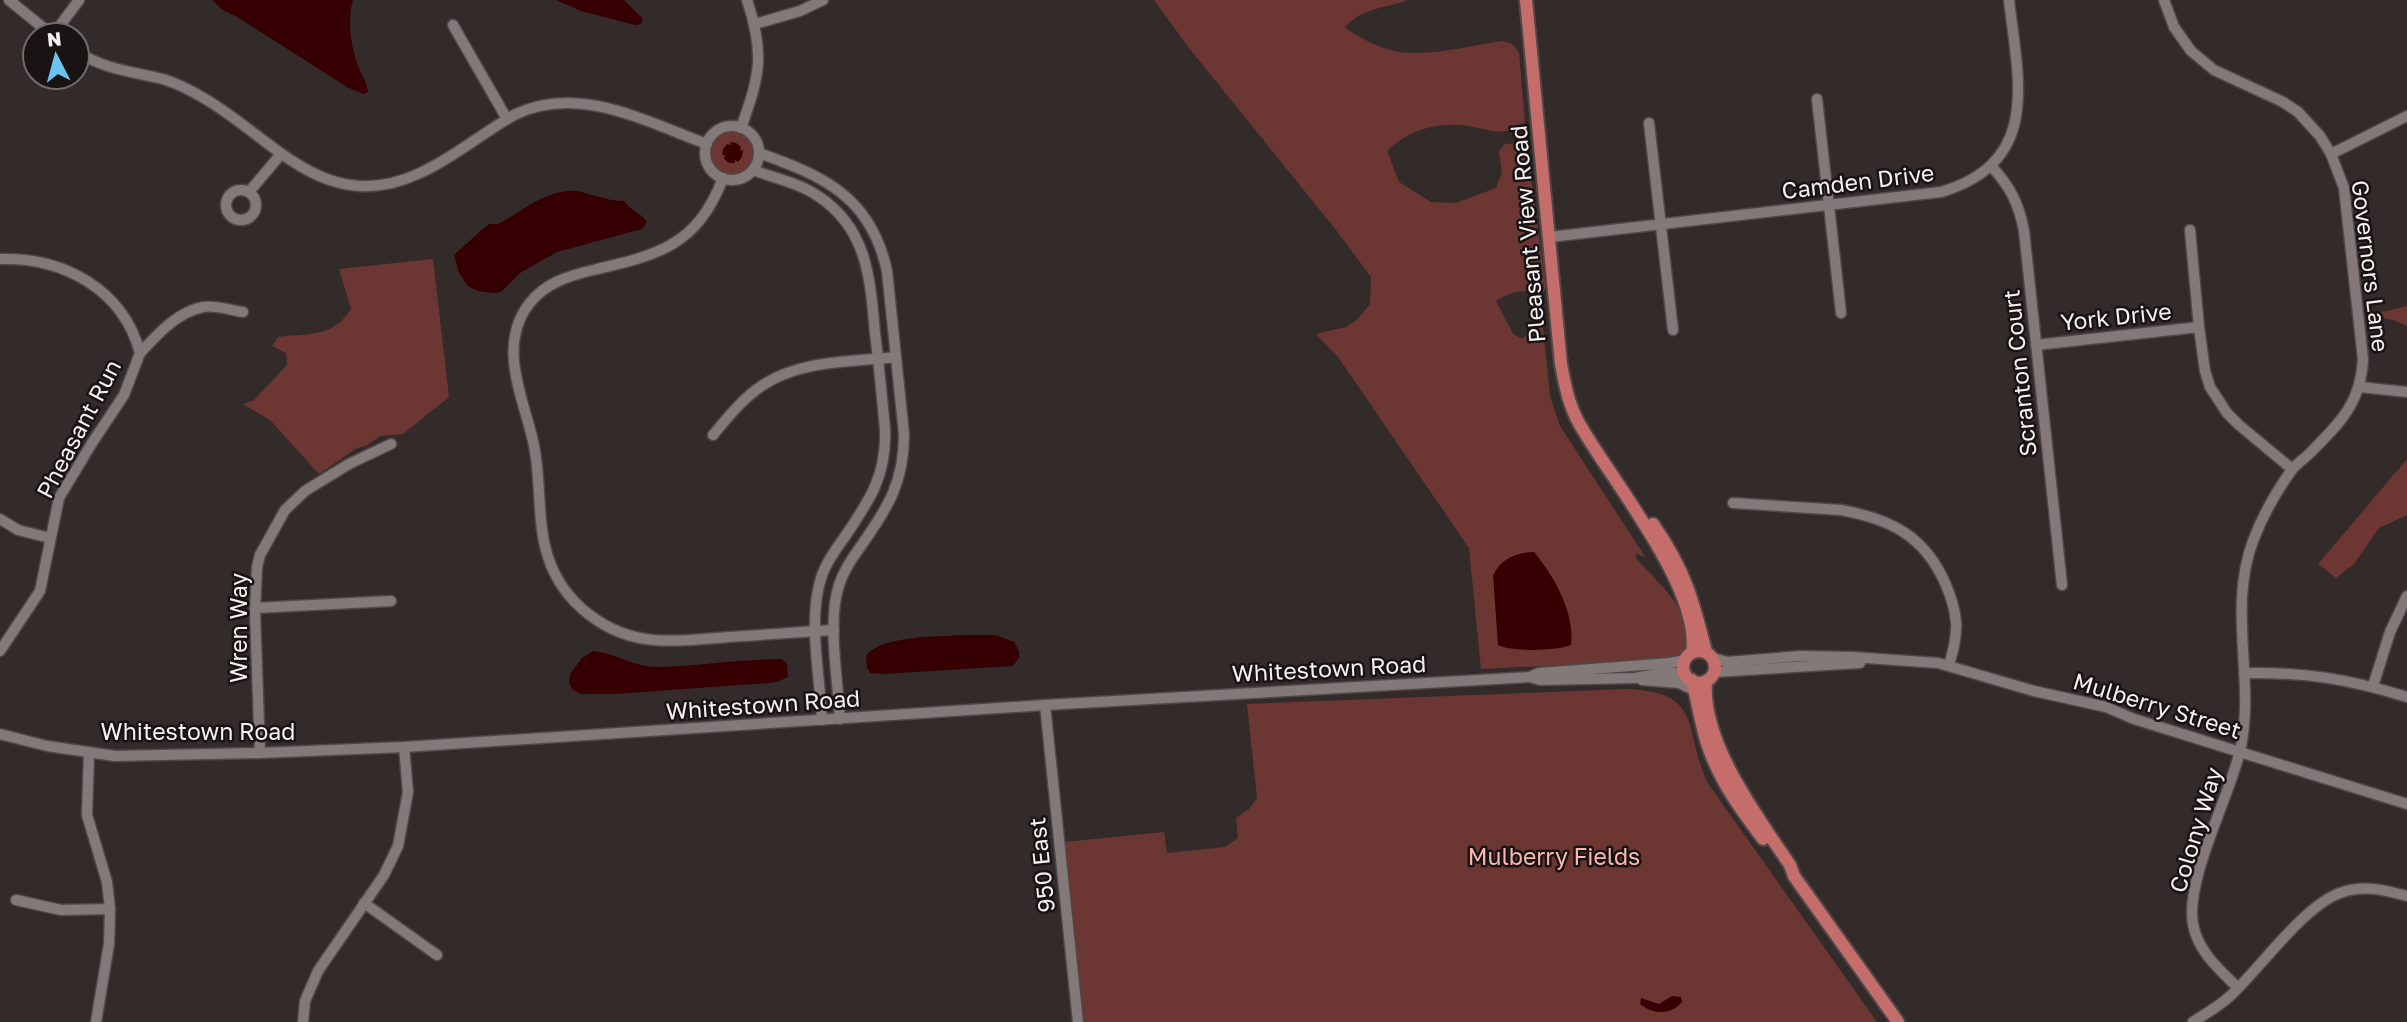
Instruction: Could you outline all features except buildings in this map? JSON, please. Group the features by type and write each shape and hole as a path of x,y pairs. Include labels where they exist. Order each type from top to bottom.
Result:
{"main road":[{"name":"Pleasant View Road","path":"1526,0 1561,364 1567,398 1581,426 1673,574 1692,632 1688,657 1691,682 1709,749 1721,775 1738,806 1784,868 1794,876"},
{"name":"Pleasant View Road","path":"1600,454 1611,465 1669,547 1690,592 1709,655 1710,677 1705,695 1709,718 1736,783 1790,864 1794,876"},
{"path":"1688,657 1709,655"},
{"path":"1691,682 1710,677"},
{"path":"1794,876 1898,1022"}],"street":[{"path":"9,0 35,21"},
{"path":"63,21 79,0"},
{"path":"741,128 758,73 759,51 755,24 747,0"},
{"path":"755,24 800,11 823,0"},
{"name":"Camden Drive","path":"1550,237 1941,192 1967,182 1991,166 2010,138 2018,114 2018,81 2009,0"},
{"name":"Governors Lane","path":"2164,0 2174,27 2191,51 2214,70 2283,102 2298,112 2320,136 2331,154 2344,188 2357,292 2363,359 2360,387 2350,409 2334,429 2292,469 2265,514 2245,566 2240,615 2245,710 2240,751"},
{"path":"453,25 507,119"},
{"path":"91,60 124,72 165,80 203,98 306,171 326,180 369,186 420,173 507,119 545,104 581,102 609,108 707,144"},
{"path":"1817,99 1841,313"},
{"path":"2331,154 2407,116"},
{"path":"1649,123 1673,330"},
{"path":"729,126 741,128 755,138 759,153 753,170 737,179 723,178 714,173 708,165 705,152 707,144 719,129 729,126"},
{"path":"759,153 830,182 853,202 865,217 884,257 904,434 901,470 887,508 843,575 834,603 840,719"},
{"path":"250,192 281,154"},
{"name":"Scranton Court","path":"1991,166 2011,190 2021,215 2062,585"},
{"path":"753,170 815,194 835,209 849,226 867,263 885,429 884,463 871,497 832,555 822,575 815,607 822,720"},
{"path":"723,178 704,216 674,244 645,258 556,281 532,300 520,319 512,357 537,457 545,544 555,573 573,600 597,621 626,635 671,641 834,630"},
{"path":"2190,230 2205,370 2217,398 2239,425 2292,469"},
{"name":"Pheasant Run","path":"0,259 24,259 59,267 101,289 133,331 141,353 124,394 59,498 40,591 0,651"},
{"path":"141,353 163,329 181,316 204,307 243,312"},
{"name":"York Drive","path":"2036,345 2199,327"},
{"path":"713,435 749,395 776,377 809,367 896,357"},
{"path":"2360,387 2407,392"},
{"name":"Wren Way","path":"260,753 256,608 260,555 285,510 305,491 349,464 391,444"},
{"path":"1733,503 1858,513 1885,521 1910,536 1936,565 1953,605 1955,642 1949,665"},
{"path":"0,519 18,530 50,538"},
{"path":"2373,686 2390,632 2407,596"},
{"path":"256,608 391,601"},
{"name":"Mulberry Street","path":"1709,655 1728,662 1800,656 1949,665 2034,691 2106,707 2134,719 2407,804"},
{"name":"Whitestown Road","path":"1530,677 1539,673 1688,657"},
{"name":"Mulberry Street","path":"1710,677 1892,660"},
{"name":"Whitestown Road","path":"0,734 47,746 115,756 260,753 404,747 1045,705 1530,677 1540,680 1635,678 1667,672 1691,682"},
{"path":"2244,673 2308,675 2348,680 2407,697"},
{"name":"Whitestown Road","path":"1635,678 1645,681 1691,682"},
{"name":"950 East","path":"1045,705 1078,1022"},
{"path":"303,1022 305,1001 318,971 384,876 398,846 408,792 404,747"},
{"name":"Colony Way","path":"2238,988 2205,954 2196,935 2192,908 2198,877 2240,751"},
{"path":"89,752 87,815 107,882 110,909 109,944 96,1022"},
{"path":"2193,1022 2218,1006 2238,988 2311,911 2331,896 2352,889 2374,888 2407,896"},
{"path":"16,900 61,910 110,909"},
{"path":"364,903 437,955"}],"green space":[{"path":"1154,0 1408,0 1366,12 1345,28 1378,46 1399,52 1437,52 1502,41 1513,44 1519,53 1525,122 1503,131 1457,125 1435,126 1404,138 1387,151 1399,182 1431,202 1456,203 1496,188 1502,173 1499,151 1505,144 1518,143 1527,148 1546,288 1542,294 1518,292 1496,301 1513,334 1523,339 1534,323 1543,327 1550,396 1560,426 1646,558 1636,553 1636,558 1679,609 1688,634 1688,649 1667,660 1481,669 1469,548 1338,357 1316,334 1346,327 1358,319 1370,304 1371,277"},
{"path":"732,131 748,137 754,153 748,169 732,175 716,169 710,153 716,137"},
{"path":"433,259 449,397 403,434 380,436 319,474 270,420 243,404 254,400 287,365 286,353 272,346 278,337 328,330 344,318 351,309 339,269"},
{"path":"2407,306 2407,326 2369,315"},
{"path":"2407,459 2407,515 2379,528 2354,564 2336,578 2318,564"},
{"name":"Mulberry Fields","path":"1627,689 1668,697 1679,705 1691,729 1707,782 1877,1022 1084,1022 1064,842 1164,832 1167,853 1225,847 1238,838 1236,818 1249,809 1257,798 1247,704"}],"shaded area":[{"path":"213,0 353,0 350,16 352,42 368,92 363,94 347,87 221,9"},
{"path":"556,0 624,0 643,19 641,24 635,25 581,11"},
{"path":"730,142 741,147 740,151 743,150 742,157 738,162 735,160 735,163 729,163 724,159 725,155 722,155 727,144 731,145"},
{"path":"578,191 624,201 647,222 642,229 557,252 520,273 501,292 478,291 468,286 459,273 454,255 485,227 498,224 556,193"},
{"path":"1534,552 1562,596 1570,620 1571,645 1534,650 1498,645 1493,576 1500,565 1510,558 1521,553"},
{"path":"995,635 1014,642 1019,658 1013,666 884,674 870,673 867,668 866,656 884,644 911,638"},
{"path":"593,651 640,665 657,667 782,659 787,664 788,677 768,683 580,694 572,689 569,683 570,674 582,658"},
{"path":"1672,996 1681,997 1682,1002 1667,1011 1656,1012 1640,1004 1641,998 1659,1004"}]}
